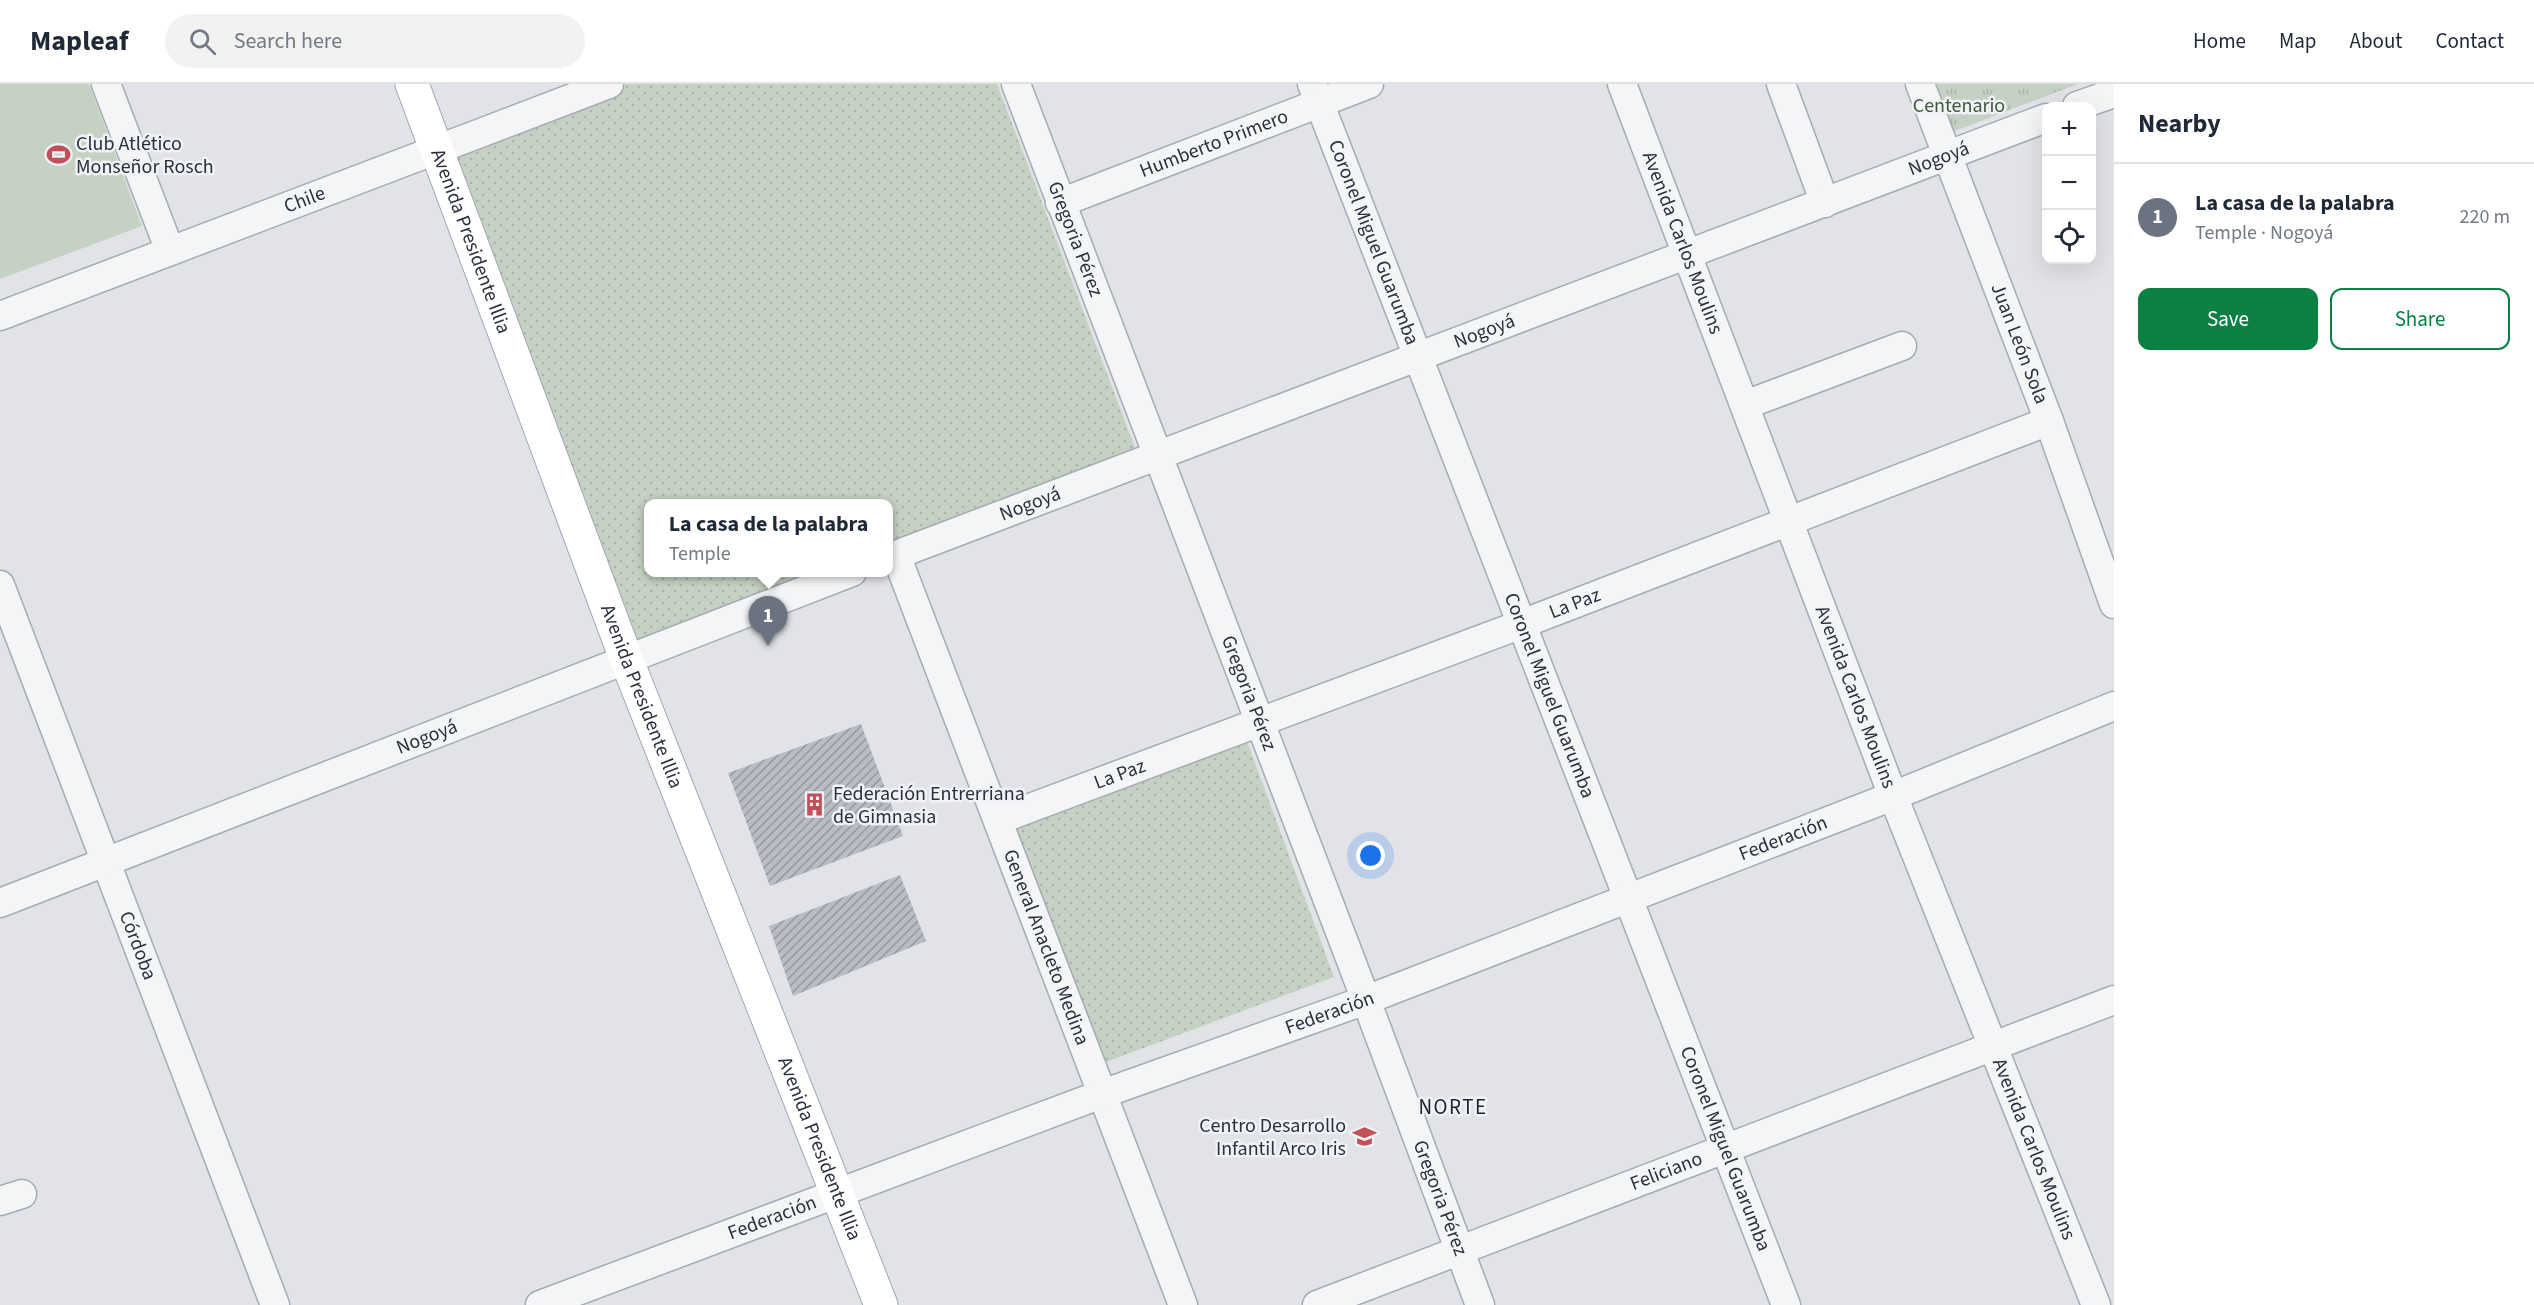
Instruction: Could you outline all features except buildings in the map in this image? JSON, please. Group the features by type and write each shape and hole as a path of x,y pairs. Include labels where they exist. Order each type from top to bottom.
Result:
{"main road":[{"name":"Avenida Presidente Illia","path":"411,84 627,661 881,1305"}],"street":[{"path":"106,84 170,251"},
{"name":"Chile","path":"0,316 609,84"},
{"name":"Gregoria Pérez","path":"1016,84 1480,1305"},
{"name":"Humberto Primero","path":"1060,203 1315,94 1369,84"},
{"name":"Avenida Carlos Moulins","path":"1622,84 1893,796 2095,1305"},
{"path":"1781,84 1825,203"},
{"name":"Juan León Sola","path":"1920,84 2049,422 2114,604"},
{"path":"2088,102 2114,93"},
{"name":"Coronel Miguel Guarumba","path":"1315,94 1786,1305"},
{"name":"Nogoyá","path":"893,557 2042,120"},
{"path":"1745,405 1902,346"},
{"name":"La Paz","path":"998,820 1522,624 2049,422"},
{"name":"General Anacleto Medina","path":"893,559 998,820 1183,1305"},
{"name":"Nogoyá","path":"0,903 842,577"},
{"name":"Córdoba","path":"0,585 275,1305"},
{"name":"Federación","path":"540,1305 1102,1094 1366,1000 1893,796 2114,706"},
{"name":"Feliciano","path":"1317,1305 2114,1000"},
{"path":"2095,1305 2114,1298"}],"green space":[{"name":"Club Atlético Monseñor Rosch","path":"0,84 89,84 142,226 0,279"},
{"path":"597,84 997,84 1137,453 893,545 893,499 644,499 644,577 810,577 638,642 448,141"},
{"name":"Centenario","path":"1927,84 2078,84 1947,134"},
{"path":"1957,84 1997,84 1961,97"},
{"path":"1245,736 1334,977 1098,1065 1008,824"}],"place":[{"name":"Club Atlético Monseñor Rosch","path":"58,155"},
{"name":"La casa de la palabra","path":"768,646"},
{"name":"Federación Entrerriana de Gimnasia","path":"815,805"},
{"name":"Centro Desarrollo Infantil Arco Iris","path":"1364,1137"}],"district":[{"name":"NORTE","path":"1453,1107"}]}
